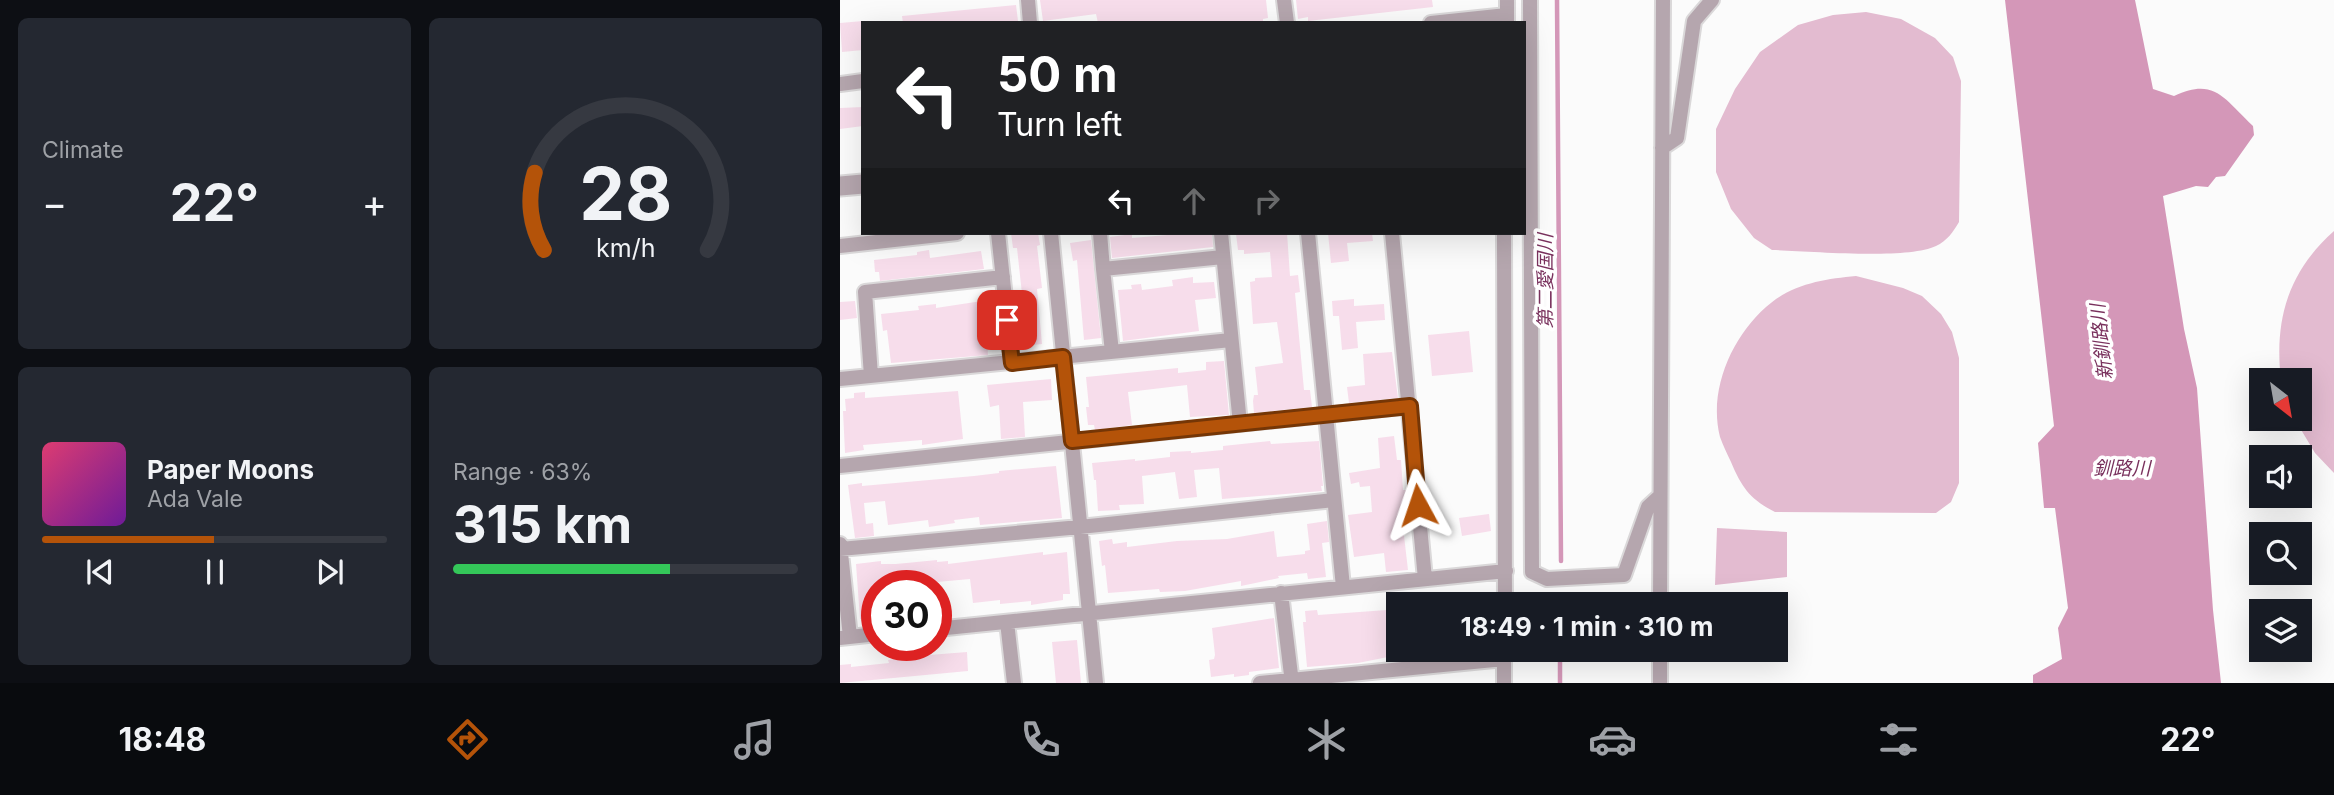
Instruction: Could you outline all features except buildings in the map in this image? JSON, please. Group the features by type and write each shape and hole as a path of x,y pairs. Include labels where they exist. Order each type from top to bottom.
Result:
{"street":[{"path":"1028,0 1031,21"},
{"path":"1284,0 1287,21"},
{"path":"1469,21 1507,19 1507,0"},
{"path":"1530,0 1532,572 1547,579 1624,575 1648,507 1660,496"},
{"path":"1660,592 1662,0"},
{"path":"1662,148 1677,138 1694,21 1712,0"},
{"path":"840,84 861,81"},
{"path":"840,186 861,184"},
{"path":"840,246 939,235"},
{"path":"998,235 1012,363"},
{"path":"1051,235 1096,683"},
{"path":"1100,235 1112,352"},
{"path":"1221,235 1240,424"},
{"path":"1308,235 1343,587"},
{"path":"1392,235 1425,579"},
{"path":"1504,235 1505,592"},
{"path":"1103,269 1223,257"},
{"path":"871,376 864,292 1003,277"},
{"path":"840,379 1231,340"},
{"path":"840,466 1410,406"},
{"path":"845,637 840,547 1080,527 1334,500"},
{"path":"952,627 1506,571"},
{"path":"1282,593 1292,681"},
{"path":"1007,622 1014,683"},
{"path":"1260,683 1441,662"},
{"path":"1504,662 1504,683"},
{"path":"1660,662 1660,683"}],"shaded area":[{"path":"1866,12 1901,19 1935,38 1953,57 1961,81 1959,222 1952,233 1936,246 1903,253 1772,250 1754,238 1731,209 1716,172 1716,129 1735,89 1760,52 1798,25 1833,15"},
{"path":"2334,231 2334,473 2315,453 2302,431 2312,431 2312,368 2280,368 2279,358 2283,317 2288,298 2305,263"},
{"path":"1856,276 1903,288 1922,296 1941,314 1952,332 1959,358 1959,483 1951,502 1936,513 1775,512 1759,502 1743,486 1720,437 1717,401 1720,383 1733,349 1754,319 1776,299 1797,288 1820,281"},
{"path":"1717,528 1787,532 1787,577 1715,585"}],"water":[{"name":"釧路川","path":"2005,0 2135,0 2153,89 2174,96 2188,91 2209,90 2226,100 2253,126 2254,135 2225,176 2216,177 2208,187 2196,186 2163,196 2184,329 2197,388 2221,683 2033,683 2033,675 2062,659 2058,628 2068,608 2055,508 2044,508 2038,443 2054,426"}],"waterway":[{"name":"第二愛国川","path":"1557,0 1561,561"},
{"name":"第二愛国川","path":"1560,662 1560,683"}],"route":[{"path":"1007,320 1012,363 1063,357 1072,441 1410,406 1418,505"}],"water label":[{"name":"新釧路川","path":"2101,342"}]}
